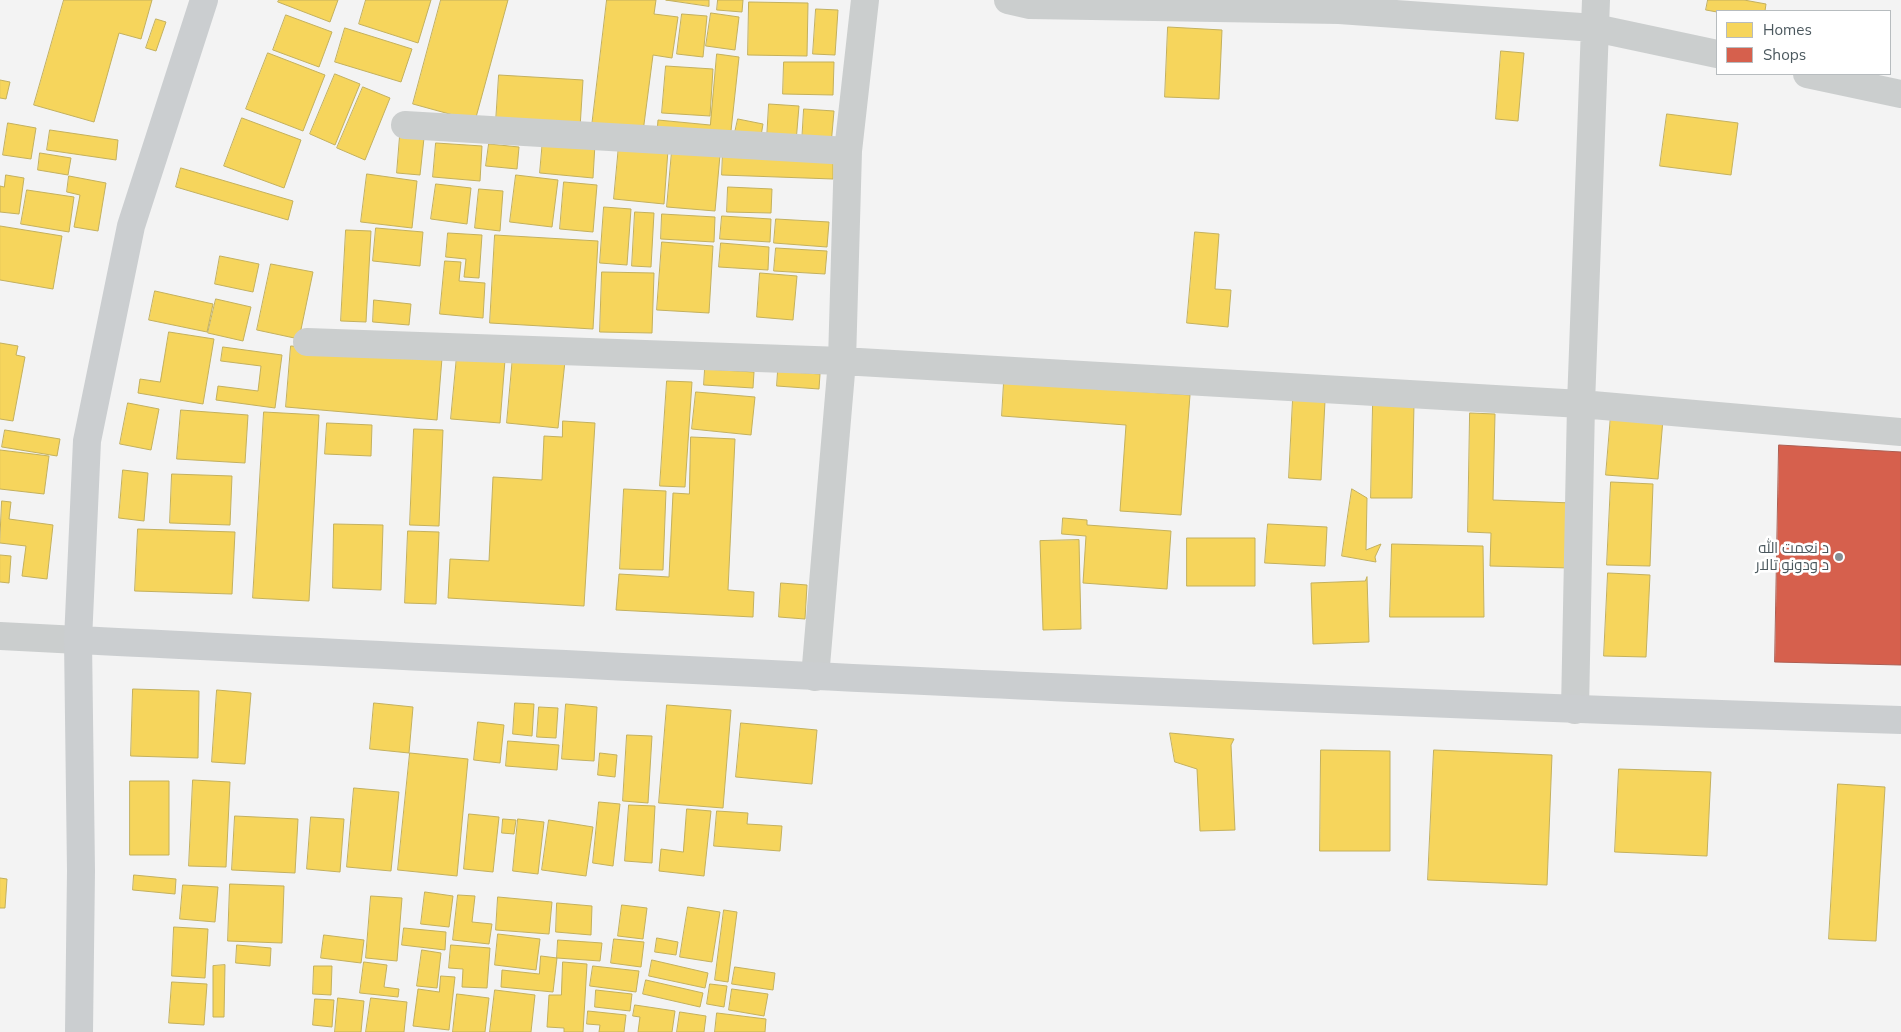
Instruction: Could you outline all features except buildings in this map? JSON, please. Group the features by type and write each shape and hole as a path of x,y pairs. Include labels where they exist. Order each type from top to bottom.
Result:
{"main road":[{"path":"79,1032 81,871 78,640 87,441 131,226 204,0"},
{"path":"78,640 815,677 1574,710 1901,720"}],"street":[{"path":"815,677 842,361 848,151 865,0"},
{"path":"1008,0 1030,5 1340,5 1594,28 1716,54"},
{"path":"1574,710 1581,404 1596,0"},
{"path":"1812,75 1901,94"},
{"path":"405,126 848,151"},
{"path":"307,342 842,361 1581,404 1901,432"},
{"path":"0,636 78,640"}],"place":[{"name":"د نعمت الله د ودونو تالار","path":"1839,557"}]}
